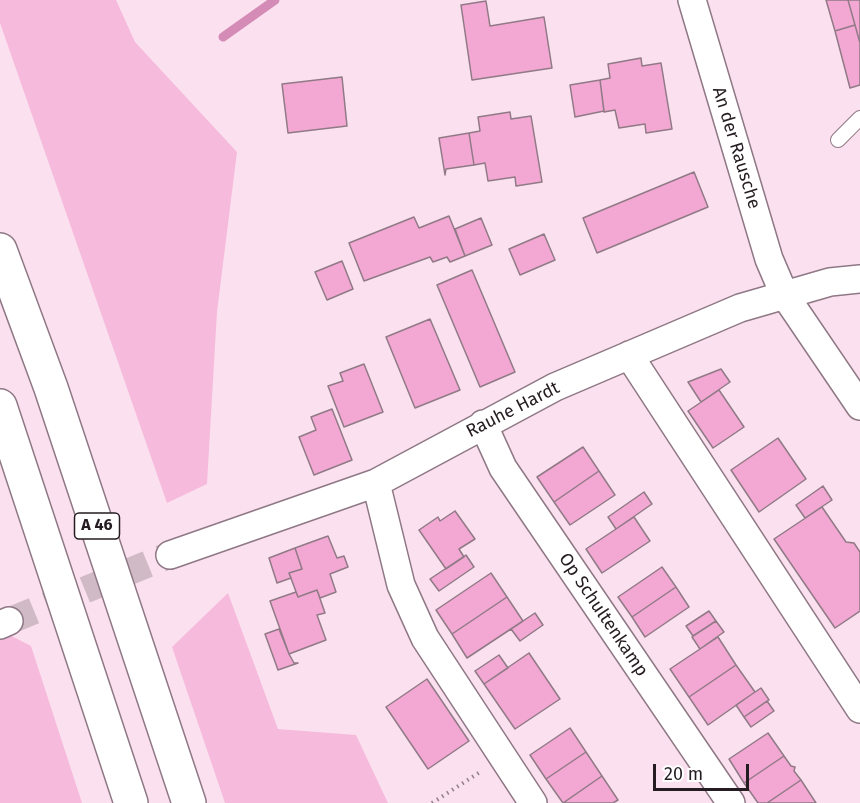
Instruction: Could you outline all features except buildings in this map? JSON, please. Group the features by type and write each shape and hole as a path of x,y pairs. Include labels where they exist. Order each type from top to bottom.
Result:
{"highway":[{"name":"A 46","path":"0,250 51,388 189,803"},
{"path":"0,406 131,803"}],"street":[{"name":"An der Rausche","path":"692,0 769,259 784,294"},
{"name":"Rauhe Hardt","path":"170,555 376,483 555,387 740,308 830,282 860,279"},
{"path":"784,294 860,406"},
{"path":"629,355 860,709"},
{"name":"Op Schultenkamp","path":"483,424 503,468 731,803"},
{"path":"376,483 401,585 425,638 533,803"}],"lane":[{"path":"838,140 860,118"}],"path":[{"path":"432,803 503,757"}],"shaded area":[{"path":"0,0 116,0 135,42 237,152 217,312 207,484 167,503 0,23"},
{"path":"228,593 278,729 356,735 388,803 225,803 172,647"},
{"path":"0,630 31,646 82,803 0,803"}],"waterway":[{"path":"223,37 275,0"}],"tunnel":[{"path":"9,621 170,555"}]}
